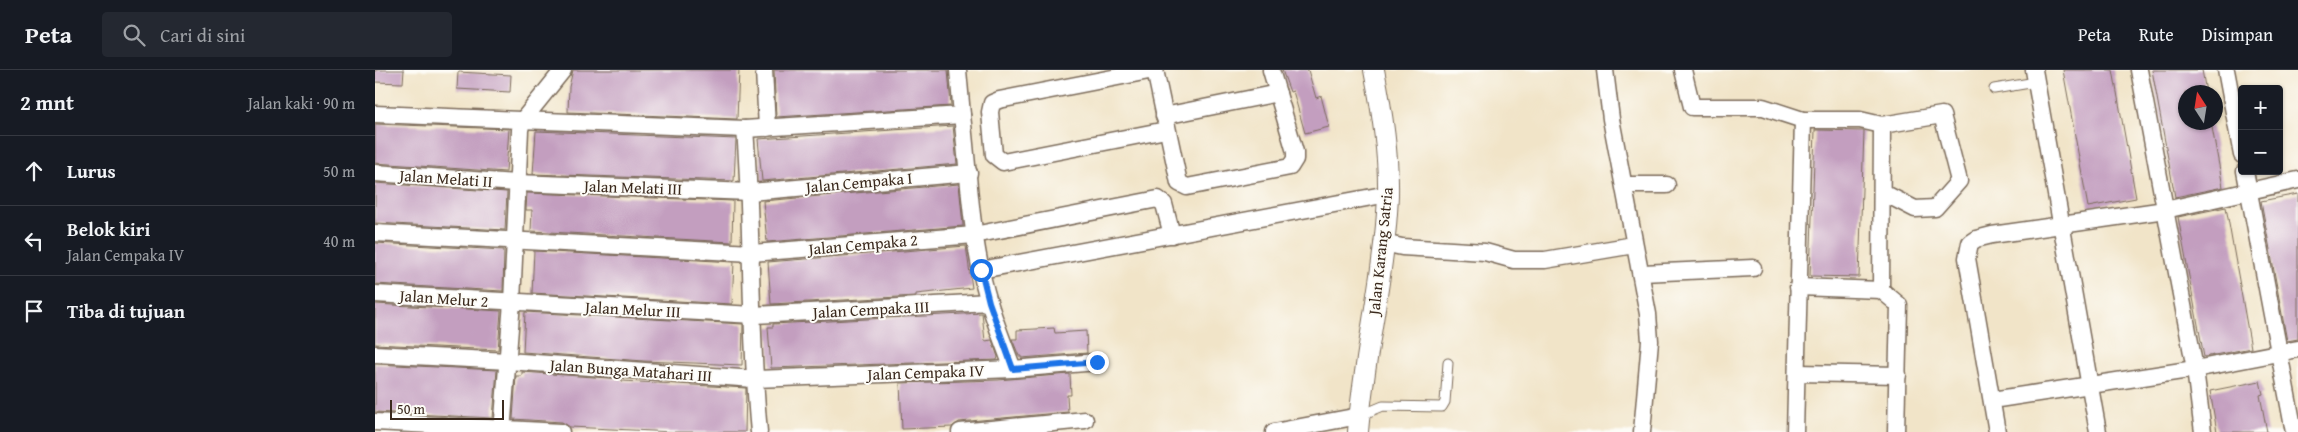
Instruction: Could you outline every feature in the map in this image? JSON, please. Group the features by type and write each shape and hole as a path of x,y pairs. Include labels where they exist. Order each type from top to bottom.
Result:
{"street":[{"path":"502,431 512,302 517,183 522,121 563,70"},
{"path":"763,70 767,128"},
{"path":"958,70 974,235 989,302 1013,369"},
{"path":"1271,70 1278,93 1295,152 1295,159 1289,168 1187,187 1179,183 1165,123 1154,70 999,100 992,103 989,112 994,155 1003,162 1165,123 1278,93"},
{"name":"Jalan Karang Satria","path":"1358,424 1388,194 1385,138 1374,70"},
{"path":"1605,70 1611,119 1634,245 1641,273 1650,341 1642,432"},
{"path":"1683,70 1692,107 1763,107 1803,120 1859,120 1882,126 1942,115 1959,180 1935,208 1915,210 1882,192"},
{"path":"2139,70 2195,369 2203,432"},
{"path":"2226,70 2238,134"},
{"path":"2035,76 2098,432"},
{"path":"375,114 745,129 962,115"},
{"path":"1795,432 1803,120"},
{"path":"1881,290 1882,126"},
{"path":"745,129 750,192 754,378 759,432"},
{"name":"Jalan Melati II","path":"375,173 517,183"},
{"name":"Jalan Cempaka I","path":"750,192 969,173"},
{"path":"2246,175 2294,432"},
{"path":"1997,432 1967,258 1970,243 1992,235 2165,210 2298,180"},
{"name":"Jalan Melati III","path":"517,183 750,192"},
{"path":"1624,185 1667,185"},
{"path":"981,270 1388,194"},
{"name":"Jalan Cempaka 2","path":"375,233 752,253 974,235 1159,199 1164,204 1172,235"},
{"path":"1383,243 1402,247 1485,252 1514,260 1545,260 1634,245"},
{"path":"1641,273 1753,268"},
{"path":"1799,287 1881,290 1899,305 1896,432"},
{"name":"Jalan Melur 2","path":"375,294 512,302"},
{"name":"Jalan Melur III","path":"512,302 754,315"},
{"name":"Jalan Cempaka III","path":"754,315 989,302"},
{"path":"1992,400 2195,369 2298,349"},
{"name":"Jalan Bunga Matahari III","path":"375,354 754,378"},
{"name":"Jalan Cempaka IV","path":"754,378 1013,369 1097,362"},
{"path":"1798,373 1898,375"},
{"path":"960,432 1085,420"},
{"path":"375,422 502,431 561,432"},
{"path":"1274,432 1358,424"}],"lane":[{"path":"1994,90 2035,76"},
{"path":"1358,424 1383,406 1442,407 1445,402 1448,363"}],"building":[{"path":"375,70 404,70 403,83 375,82"},
{"path":"573,70 739,70 737,119 568,112 569,87"},
{"path":"774,70 948,70 951,106 776,117"},
{"path":"1282,70 1308,70 1316,98 1321,96 1329,127 1305,133 1293,91 1290,92"},
{"path":"2063,70 2113,70 2136,198 2088,207"},
{"path":"2152,70 2202,70 2205,85 2178,85 2178,130 2212,130 2223,187 2175,197"},
{"path":"458,72 511,75 510,92 457,89"},
{"path":"375,124 509,129 506,172 375,163"},
{"path":"953,126 957,164 762,181 758,139"},
{"path":"1815,130 1864,131 1859,277 1810,276"},
{"path":"536,131 736,139 734,181 533,174"},
{"path":"375,183 507,192 505,230 375,223"},
{"path":"959,184 963,226 767,242 763,201"},
{"path":"527,193 733,201 732,242 531,231 532,210 526,210"},
{"path":"2298,194 2298,339 2287,341 2261,201"},
{"path":"2226,207 2251,348 2204,357 2178,217"},
{"path":"375,243 504,250 503,291 375,284"},
{"path":"966,246 972,288 916,294 916,296 771,304 768,262"},
{"path":"534,251 734,262 732,304 532,293"},
{"path":"375,304 501,311 498,350 375,344"},
{"path":"525,312 743,324 742,365 644,361 523,352"},
{"path":"982,313 985,341 992,340 998,357 997,360 771,368 768,327 773,327 773,324"},
{"path":"1054,328 1055,333 1086,331 1087,353 1021,358 1019,356 1012,339 1017,339 1017,330"},
{"path":"375,364 497,370 493,418 375,412"},
{"path":"522,372 622,379 622,381 746,388 745,432 673,432 570,427 562,422 513,419 516,376 522,376"},
{"path":"1070,374 1071,395 1067,395 1068,412 959,422 952,427 902,429 900,383 998,380"},
{"path":"2260,381 2263,394 2260,395 2267,432 2217,432 2210,391"}],"route":[{"path":"981,270 989,302 1013,369 1097,362"}]}
